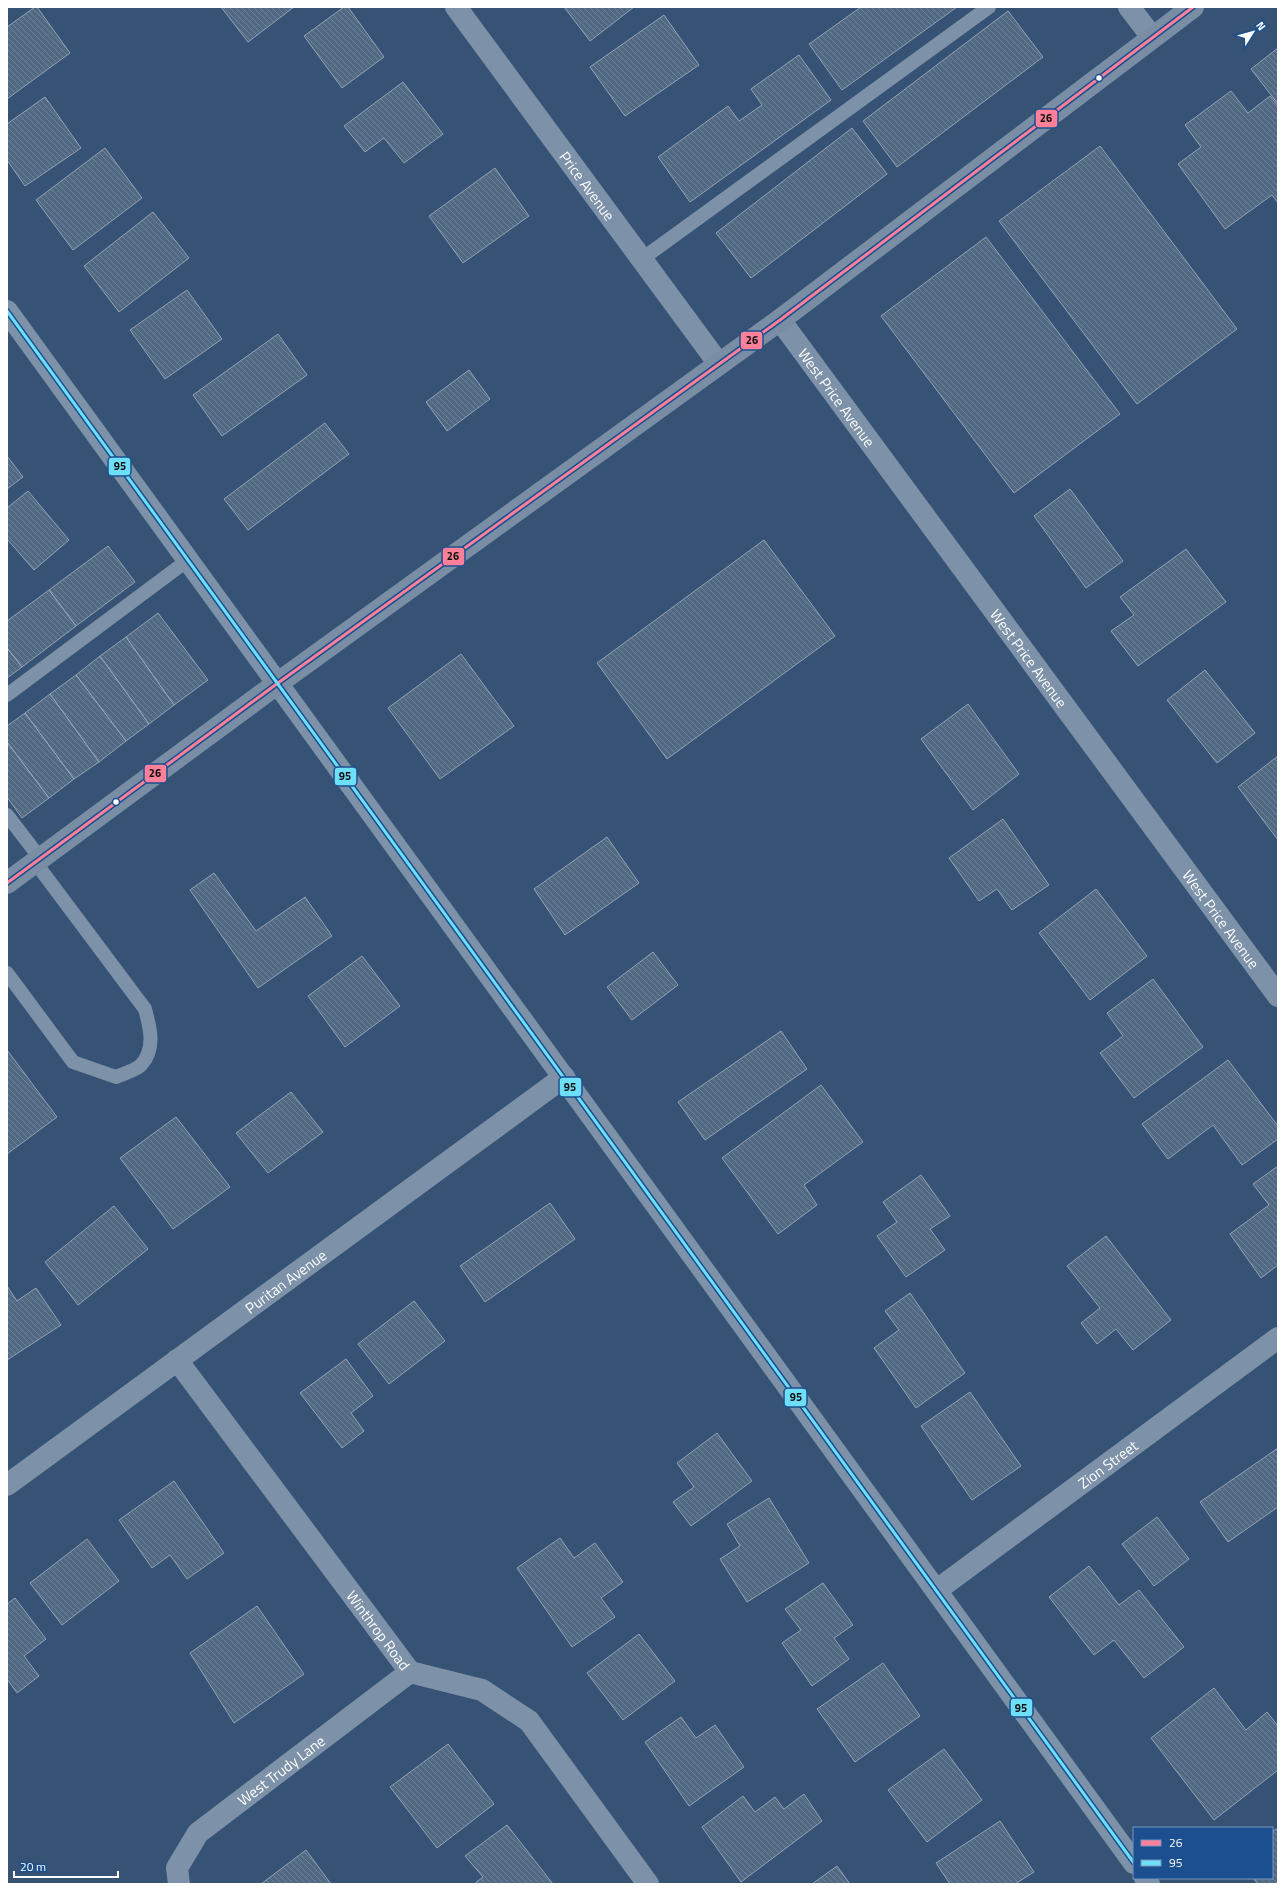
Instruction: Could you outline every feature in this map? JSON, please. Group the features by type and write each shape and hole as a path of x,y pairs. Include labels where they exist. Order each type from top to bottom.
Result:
{"street":[{"name":"Price Avenue","path":"456,7 719,364"},
{"path":"1129,7 1152,37"},
{"path":"7,883 278,683 780,320 1192,7"},
{"path":"7,310 1133,1862"},
{"name":"West Price Avenue","path":"780,320 1278,996"},
{"name":"Puritan Avenue","path":"7,1484 564,1077"},
{"name":"Zion Street","path":"937,1590 1278,1338"},
{"name":"Winthrop Road","path":"177,1360 410,1672 482,1690 529,1721 648,1884"},
{"name":"West Trudy Lane","path":"179,1884 177,1868 198,1833 410,1672"}],"lane":[{"path":"642,259 989,7"},
{"path":"7,695 188,560"},
{"path":"7,814 38,860 145,1009 152,1031 149,1052 141,1066 116,1077 73,1062 7,973"}],"building":[{"path":"37,7 70,53 7,99 7,27"},
{"path":"221,7 294,7 248,42"},
{"path":"344,7 348,7 384,57 342,88 304,36"},
{"path":"564,7 634,7 590,41"},
{"path":"861,7 957,7 842,90 809,44"},
{"path":"1008,11 1043,57 897,167 863,121"},
{"path":"664,15 699,65 625,116 590,67"},
{"path":"1278,48 1278,104 1251,69"},
{"path":"799,55 831,100 690,202 658,157 728,106 739,121 762,105 751,89"},
{"path":"403,82 443,134 404,163 384,138 365,152 344,126"},
{"path":"1231,91 1248,113 1270,96 1278,106 1278,203 1272,195 1225,229 1178,164 1201,147 1185,125"},
{"path":"45,97 81,148 25,186 7,160 7,124"},
{"path":"852,128 887,174 751,278 716,233"},
{"path":"1100,146 1237,329 1137,404 999,221"},
{"path":"105,148 142,198 73,250 36,200"},
{"path":"495,168 529,216 463,263 429,216"},
{"path":"153,212 189,258 119,312 84,266"},
{"path":"986,237 1120,414 1014,493 881,316"},
{"path":"187,290 222,339 165,379 130,330"},
{"path":"278,334 307,375 222,436 193,395"},
{"path":"469,370 490,399 447,431 426,402"},
{"path":"325,423 349,454 248,530 224,499"},
{"path":"7,456 23,477 7,489"},
{"path":"1070,489 1123,561 1086,588 1034,516"},
{"path":"28,491 69,540 34,570 7,539 7,508"},
{"path":"764,540 835,636 667,759 597,663"},
{"path":"108,546 135,582 76,626 49,590"},
{"path":"1186,549 1226,602 1138,666 1111,631 1134,615 1120,597"},
{"path":"49,590 76,626 22,667 7,648 7,621"},
{"path":"158,613 208,680 174,705 126,637"},
{"path":"126,637 174,705 149,724 100,656"},
{"path":"7,648 22,667 7,678"},
{"path":"461,654 514,726 440,779 388,708"},
{"path":"100,656 149,724 126,741 76,675"},
{"path":"1205,670 1255,733 1217,763 1167,700"},
{"path":"76,675 126,741 99,762 50,694"},
{"path":"50,694 99,762 74,779 25,713"},
{"path":"968,704 1019,774 973,810 921,739"},
{"path":"25,713 74,779 49,798 7,742 7,726"},
{"path":"7,742 49,798 22,818 7,797"},
{"path":"1278,756 1278,840 1238,787"},
{"path":"1003,819 1049,885 1012,910 997,889 979,901 949,858"},
{"path":"607,837 639,883 565,935 534,889"},
{"path":"214,873 256,931 305,897 332,936 258,988 190,890"},
{"path":"1096,889 1147,956 1090,1000 1039,933"},
{"path":"653,952 678,985 632,1020 607,987"},
{"path":"362,956 400,1006 345,1047 308,996"},
{"path":"1153,979 1203,1047 1134,1098 1100,1053 1123,1036 1107,1013"},
{"path":"781,1031 807,1069 705,1140 678,1102"},
{"path":"7,1050 57,1117 7,1154"},
{"path":"1228,1060 1278,1126 1278,1139 1242,1165 1213,1125 1168,1159 1142,1124"},
{"path":"821,1085 863,1142 804,1185 817,1205 778,1234 722,1158"},
{"path":"291,1092 323,1132 268,1173 236,1133"},
{"path":"176,1117 230,1187 173,1229 120,1158"},
{"path":"1278,1166 1278,1265 1261,1278 1230,1234 1269,1205 1253,1184"},
{"path":"921,1175 950,1216 930,1229 945,1250 906,1277 877,1236 897,1222 883,1202"},
{"path":"550,1203 575,1239 485,1302 460,1266"},
{"path":"114,1206 148,1249 78,1305 45,1262"},
{"path":"1106,1236 1171,1320 1133,1350 1116,1329 1097,1344 1081,1323 1100,1308 1067,1266"},
{"path":"7,1286 17,1301 36,1288 61,1325 7,1360"},
{"path":"910,1293 965,1373 916,1408 874,1348 899,1330 885,1311"},
{"path":"414,1301 445,1341 389,1384 358,1344"},
{"path":"346,1359 373,1396 351,1413 364,1431 342,1448 300,1393"},
{"path":"970,1392 1021,1466 972,1500 921,1426"},
{"path":"717,1433 752,1481 691,1526 673,1502 694,1487 677,1463"},
{"path":"1278,1448 1278,1507 1228,1542 1200,1502"},
{"path":"174,1481 224,1553 187,1579 170,1555 152,1568 119,1520"},
{"path":"769,1498 809,1563 747,1602 720,1559 740,1546 727,1524"},
{"path":"1157,1517 1189,1559 1154,1586 1122,1544"},
{"path":"560,1538 574,1558 595,1543 623,1582 601,1598 615,1617 572,1647 517,1568"},
{"path":"87,1539 119,1581 62,1625 30,1583"},
{"path":"1089,1566 1119,1605 1139,1590 1184,1647 1144,1678 1114,1640 1094,1655 1049,1597"},
{"path":"823,1583 853,1625 834,1638 849,1659 812,1686 782,1643 801,1630 785,1609"},
{"path":"15,1598 46,1639 24,1656 39,1676 17,1693 7,1679 7,1604"},
{"path":"257,1606 304,1674 234,1723 190,1653"},
{"path":"639,1634 675,1681 623,1720 587,1673"},
{"path":"883,1663 920,1716 855,1762 817,1709"},
{"path":"1214,1688 1246,1730 1267,1712 1278,1726 1278,1770 1214,1820 1151,1738"},
{"path":"681,1717 696,1738 715,1725 744,1767 689,1806 645,1742"},
{"path":"448,1744 494,1804 437,1848 390,1787"},
{"path":"944,1749 982,1800 927,1842 888,1790"},
{"path":"804,1794 822,1821 741,1882 702,1827 743,1796 755,1812 775,1797 784,1809"},
{"path":"1000,1821 1034,1872 1015,1884 950,1884 936,1863"},
{"path":"507,1825 553,1884 474,1884 483,1877 465,1856"},
{"path":"1276,1829 1278,1832 1278,1884 1258,1884 1254,1879 1273,1879 1273,1831"},
{"path":"306,1850 331,1884 261,1884"},
{"path":"837,1866 850,1884 812,1884"}],"transit line":[{"name":"26","path":"7,883 278,683 780,320 1193,7"},
{"name":"95","path":"7,311 1133,1862"}]}
